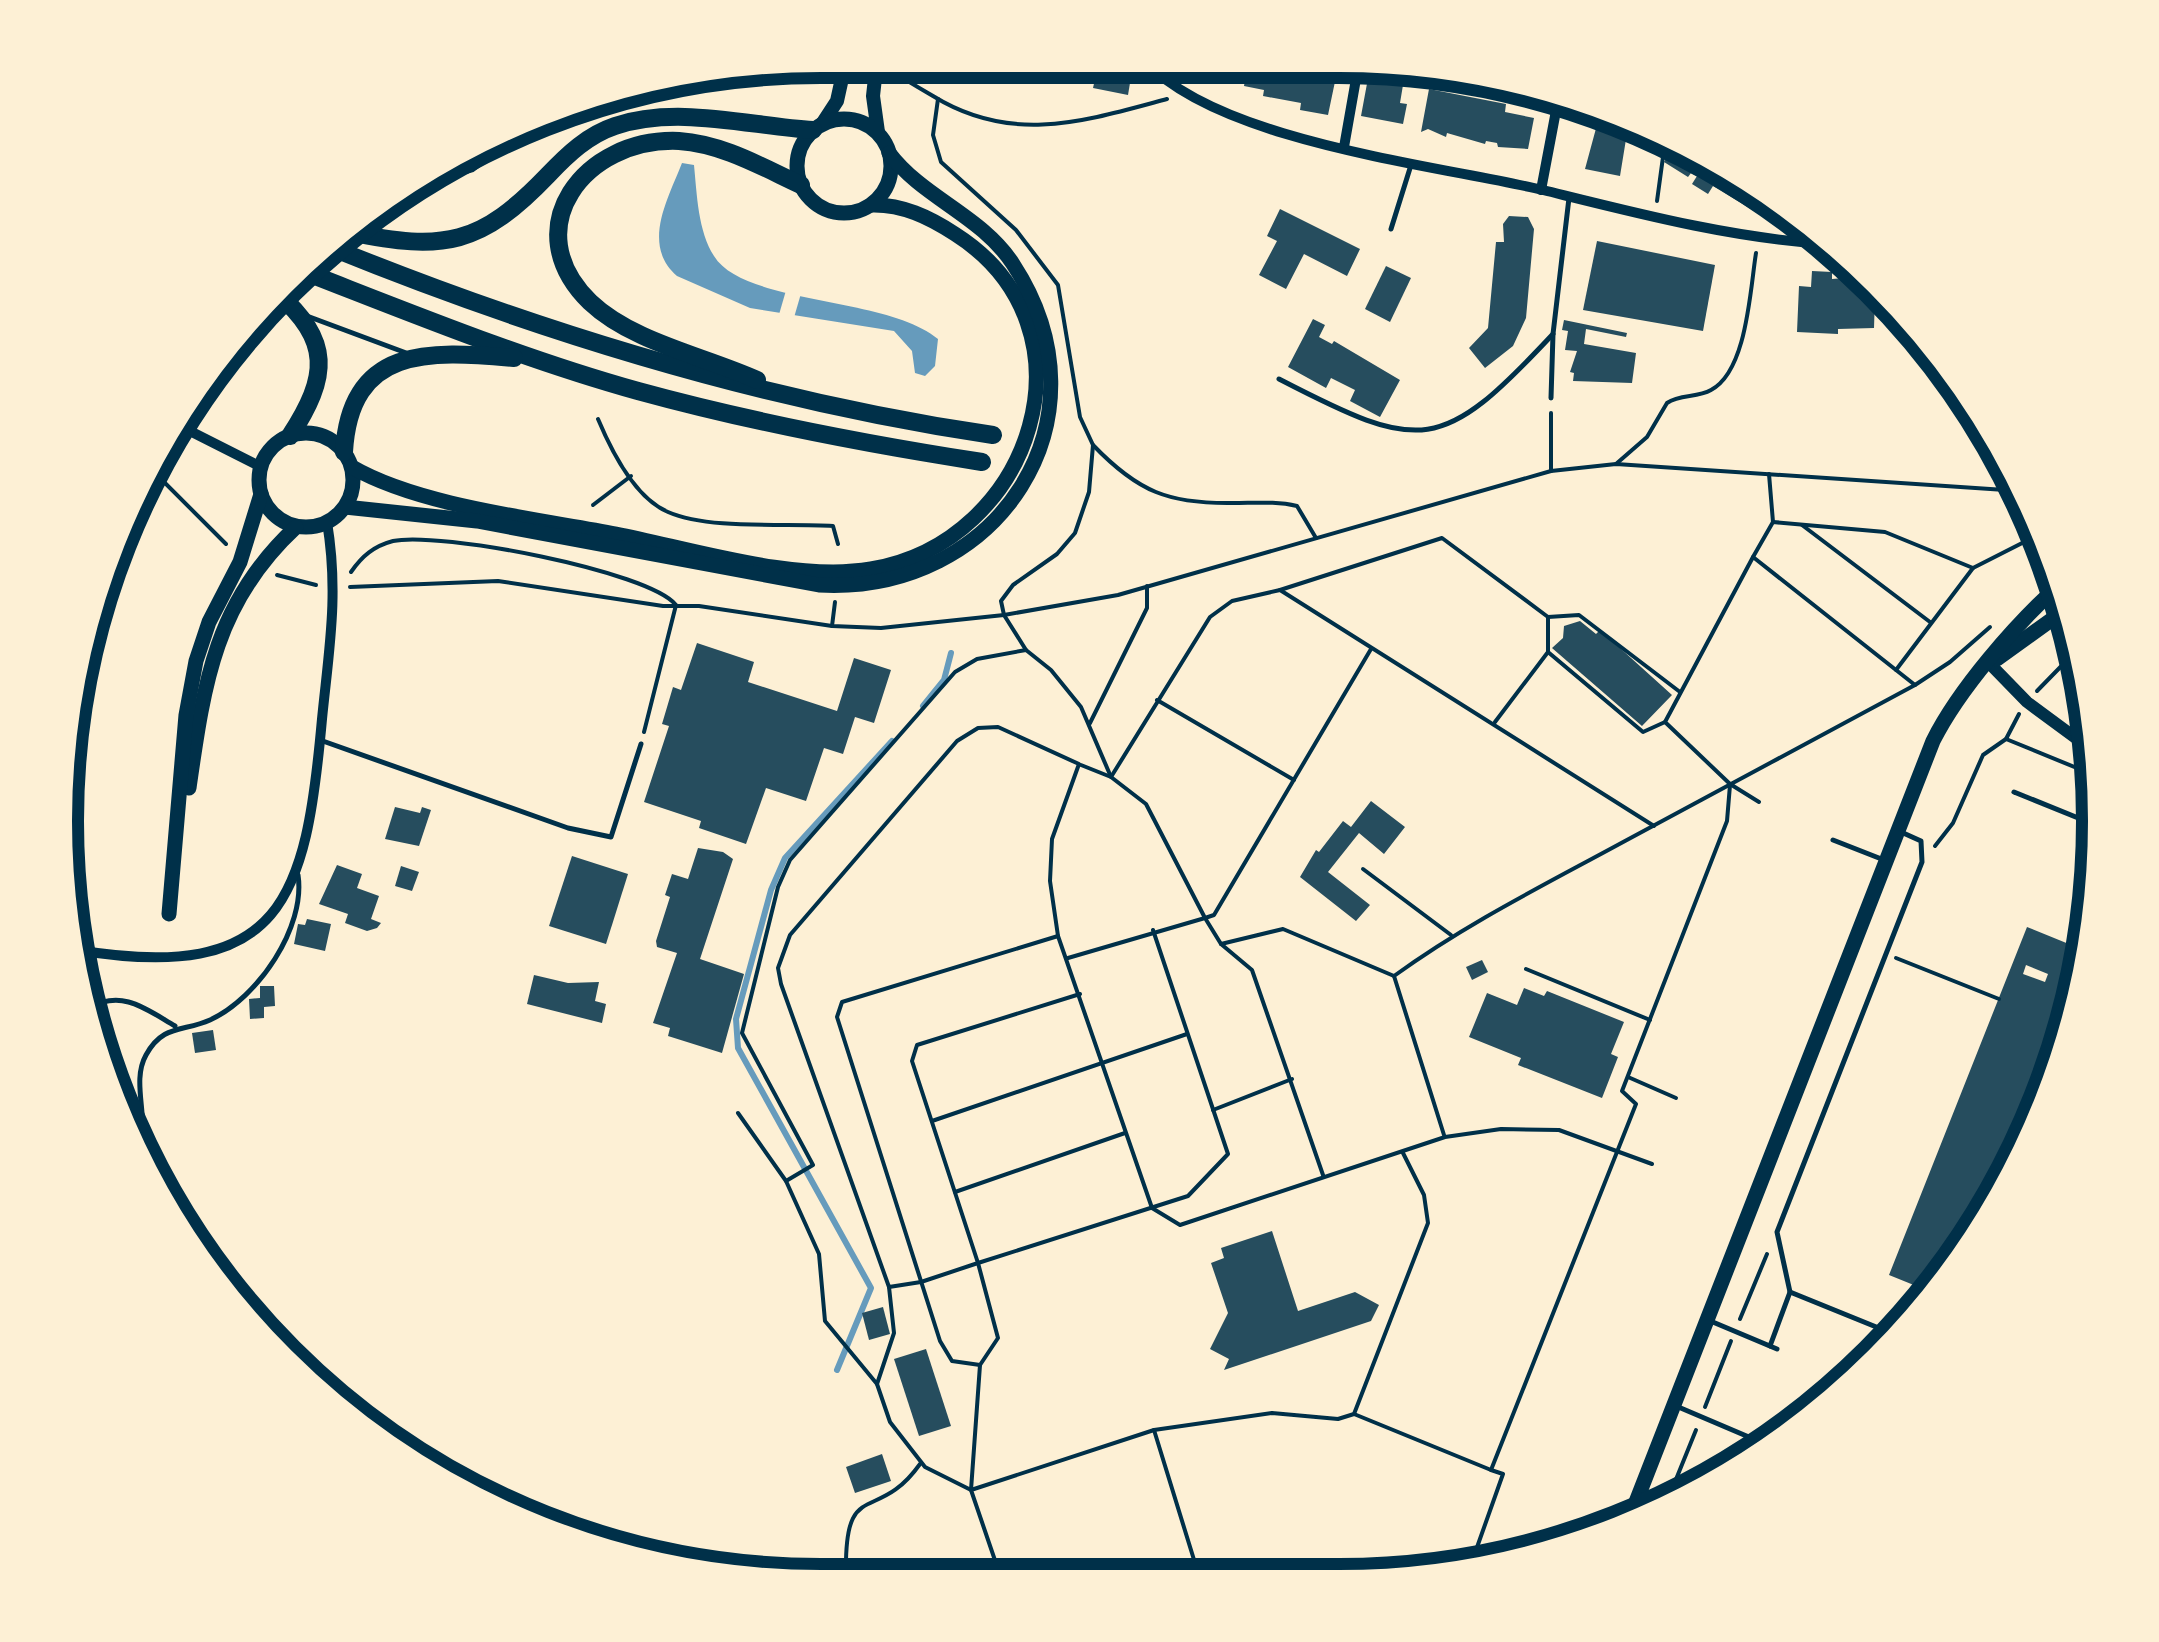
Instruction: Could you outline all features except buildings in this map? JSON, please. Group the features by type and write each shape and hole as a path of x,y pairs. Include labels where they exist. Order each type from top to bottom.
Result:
{"highway":[{"path":"364,234 407,242 475,233 506,217 582,143 632,121 693,118 818,127"},
{"path":"798,399 603,313 570,274 560,233 568,196 580,178 606,155 640,144 679,142 721,148 801,185"},
{"path":"343,252 588,342 798,399 993,435"},
{"path":"316,276 542,361 752,420 982,462"},
{"path":"288,303 313,332 319,365 308,408 290,436"},
{"path":"348,459 350,406 365,382 388,367 421,358 466,355 542,361"}],"main road":[{"path":"842,78 837,100 797,160 801,185 814,202 832,211 852,212 870,205 886,187 890,152"},
{"path":"345,507 477,521 819,585 869,584 902,578 963,550 1006,510 1036,458 1050,392 1046,342 1030,294 1004,251 980,227 909,176 890,152 878,132 875,78"},
{"path":"818,127 852,119 878,132"},
{"path":"296,526 252,572 216,644 198,725 169,914 186,716 196,661 209,622 245,548 261,494 261,467 271,448 290,436 314,433 371,478 484,508 788,567 868,570 928,553 967,528 1008,481 1033,416 1035,360 1023,315 990,262 941,224 912,211 870,205"},
{"path":"261,494 274,515 296,526 327,522 345,507 352,492 348,459"},
{"path":"1637,1502 1705,1319 1947,712 2020,623 2047,597"},
{"path":"1990,664 2053,619"}],"street":[{"path":"1164,78 1178,91 1240,118 1410,165 1758,236 1803,241"},
{"path":"1344,147 1356,78"},
{"path":"1541,190 1556,111"},
{"path":"189,430 261,467"},
{"path":"90,951 187,958 227,946 251,932 286,894 311,825 336,589 327,522"},
{"path":"1990,664 2027,702 2077,739"}],"lane":[{"path":"1391,229 1410,165"},
{"path":"1551,398 1553,334 1569,198"},
{"path":"300,313 421,358"},
{"path":"1278,379 1363,423 1403,431 1430,430 1454,424 1481,406 1553,334"},
{"path":"320,740 568,828 610,838 640,744"},
{"path":"2014,792 2082,819"},
{"path":"1705,1319 1773,1348 1790,1292 1777,1232 1922,862 1921,841 1898,830"},
{"path":"1834,840 1886,861"},
{"path":"144,1127 139,1076 145,1056 159,1036 175,1026 212,1019 249,988 292,924 298,904 297,872"},
{"path":"101,1003 114,998 126,1000 175,1026"},
{"path":"1790,1292 1881,1329"},
{"path":"1674,1405 1752,1438"}],"path":[{"path":"910,78 960,110 1030,126 1074,123 1164,100 1178,91"},
{"path":"449,177 473,170 499,151"},
{"path":"1655,216 1665,153"},
{"path":"1616,464 1647,436 1667,403 1710,391 1731,369 1742,342 1758,236"},
{"path":"1551,398 1551,472"},
{"path":"598,419 630,476 652,502 671,513 832,526 838,544"},
{"path":"1093,445 1129,479 1164,497 1196,503 1282,502 1297,506 1316,538"},
{"path":"372,587 498,581 832,626 882,628 1004,615 1147,586 1551,472 1616,464 2004,490"},
{"path":"1548,652 1643,732 1665,722 1773,522 1769,474"},
{"path":"593,505 630,476"},
{"path":"161,479 204,523"},
{"path":"1773,522 1885,532 1973,568"},
{"path":"1802,525 1932,623"},
{"path":"1112,777 1210,617 1232,601 1280,590 1442,538 1548,617 1579,615 1680,692"},
{"path":"352,572 371,549 410,540 476,544 554,559 644,586 676,605"},
{"path":"1896,670 1973,568 2027,540"},
{"path":"1753,557 1914,684"},
{"path":"554,559 574,560"},
{"path":"644,586 646,576"},
{"path":"1090,724 1147,608 1147,586"},
{"path":"1280,590 1654,826"},
{"path":"832,626 835,602"},
{"path":"640,744 659,686 676,605"},
{"path":"1004,615 1026,650 1051,670 1090,724 1112,777"},
{"path":"1494,723 1548,652 1548,617"},
{"path":"1394,976 1450,935 1914,684 1950,662 2000,618"},
{"path":"1068,958 1214,915 1371,649"},
{"path":"786,1181 811,1170 813,1165 742,1033 778,887 790,860 921,716 955,672 977,659 1026,650"},
{"path":"2034,694 2064,663"},
{"path":"1158,700 1294,780"},
{"path":"1922,862 1954,822 1983,756 2006,739 2021,710"},
{"path":"1665,722 1730,784 1759,802"},
{"path":"878,1384 894,1332 890,1288 778,968 790,936 958,741 978,728 998,727 1112,777 1146,804 1222,944 1252,970 1324,1177"},
{"path":"2006,739 2080,769"},
{"path":"1079,764 1052,839 1050,881 1058,936 1152,1208 1180,1225 1444,1137 1501,1129 1559,1130 1652,1164"},
{"path":"1491,1470 1636,1104 1622,1091 1727,820 1730,784"},
{"path":"1363,869 1450,935"},
{"path":"1222,944 1283,929 1394,976 1444,1137"},
{"path":"890,1288 922,1282 1188,1196 1228,1154 1153,930"},
{"path":"980,1365 952,1361 940,1341 836,1017 842,1002 1058,936"},
{"path":"1886,954 1998,1000"},
{"path":"1526,968 1650,1020"},
{"path":"996,1564 971,1490 980,1365 998,1338 978,1263 912,1060 916,1045 1080,994"},
{"path":"932,1121 1187,1034"},
{"path":"1643,1037 1653,1041"},
{"path":"1212,1111 1292,1078"},
{"path":"1628,1078 1676,1098"},
{"path":"738,1114 786,1181 819,1254 825,1321 878,1384 890,1422 921,1463 948,1482 971,1490 1154,1430 1272,1413 1338,1420 1354,1414 1503,1474 1475,1551"},
{"path":"955,1192 1127,1132"},
{"path":"1354,1414 1428,1223 1424,1194 1403,1153"},
{"path":"1674,1484 1777,1232"},
{"path":"1154,1430 1195,1564"},
{"path":"846,1564 846,1524 858,1508 904,1487 921,1463"}],"water":[{"path":"682,163 694,165 705,235 714,256 730,272 754,284 915,325 938,339 935,366 925,376 915,373 912,351 894,331 750,308 677,276 666,264 659,236 665,206"}],"pier":[{"path":"787,287 802,290 793,321 778,318"}],"waterway":[{"path":"923,706 944,680 951,653"},
{"path":"837,1370 871,1288 738,1048 736,1019 771,890 785,858 892,741"}]}
